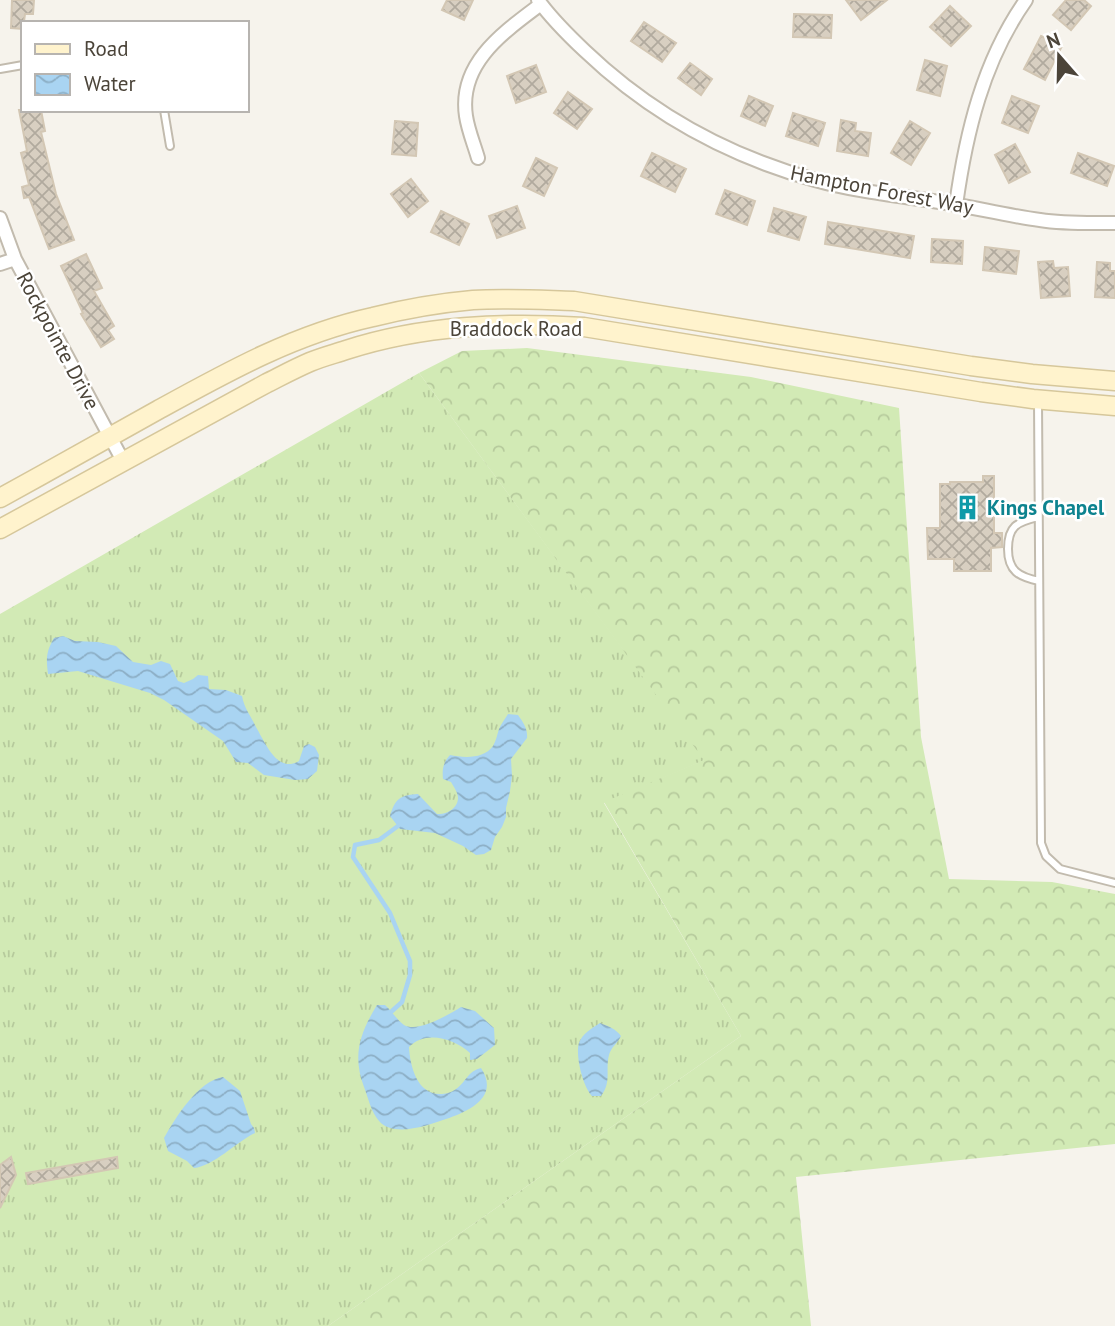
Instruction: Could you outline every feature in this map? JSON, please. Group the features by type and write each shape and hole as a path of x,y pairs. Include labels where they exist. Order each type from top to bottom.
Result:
{"main road":[{"name":"Braddock Road","path":"0,498 220,376 281,346 371,317 472,300 574,301 971,366 1115,381"},
{"name":"Braddock Road","path":"0,529 312,361 380,341 470,326 544,324 584,327 981,392 1038,400 1115,405"}],"street":[{"path":"956,205 962,161 983,83 999,46 1027,0"},
{"path":"478,158 465,113 466,92 472,74 491,45 539,2"},
{"name":"Hampton Forest Way","path":"539,2 573,40 621,84 669,117 717,144 766,165 850,188 1041,220 1115,223"},
{"name":"Rockpointe Drive","path":"0,218 15,259 123,461"},
{"path":"0,264 15,259"}],"lane":[{"path":"0,69 21,65"},
{"path":"164,112 170,146"},
{"path":"1038,400 1041,844 1046,856 1060,869 1115,883"},
{"path":"1038,517 1026,520 1009,533 1008,558 1012,568 1026,579 1039,581"}],"green space":[{"path":"527,348 751,377 899,408 921,737 949,879 1052,882 1115,894 1115,1144 796,1177 811,1326 328,1326 741,1036 604,802 704,760 419,373 462,351"},
{"path":"419,373 705,760 604,803 741,1036 328,1326 0,1326 0,614"}],"water":[{"path":"63,636 75,641 116,646 133,662 151,665 161,661 170,664 178,681 184,683 198,675 208,676 209,689 226,690 242,696 263,740 278,760 291,764 299,761 304,746 309,744 315,747 319,755 317,771 308,779 295,780 264,775 248,763 236,762 223,741 150,693 78,671 48,674 49,647 54,638"},
{"path":"508,714 518,715 526,729 527,738 511,759 512,776 506,817 491,850 476,855 435,833 400,829 390,816 396,802 407,795 418,794 437,814 453,808 458,796 451,782 443,779 446,761 450,755 473,756 489,750"},
{"path":"377,1005 385,1005 401,1023 410,1027 433,1022 461,1007 475,1011 494,1028 495,1045 477,1059 470,1060 470,1053 456,1043 440,1038 423,1039 409,1047 416,1078 432,1093 452,1091 481,1068 487,1087 479,1101 455,1116 411,1129 393,1129 379,1121 360,1075 358,1054 362,1035"},
{"path":"600,1023 621,1036 609,1055 604,1091 601,1096 592,1096 583,1078 578,1048 582,1037"},
{"path":"223,1077 240,1091 255,1133 209,1163 194,1168 168,1151 164,1138 181,1111 197,1093 205,1085"}],"building":[{"path":"12,0 34,0 33,14 25,14 21,29 11,28"},
{"path":"447,0 473,0 464,20 442,10"},
{"path":"846,0 887,0 861,20"},
{"path":"1066,0 1084,0 1091,6 1071,30 1053,15"},
{"path":"950,6 971,26 951,46 930,27"},
{"path":"794,14 832,15 831,38 793,37"},
{"path":"644,22 676,43 662,62 631,41"},
{"path":"1041,36 1062,46 1045,80 1024,69"},
{"path":"925,60 947,66 940,96 917,90"},
{"path":"690,63 712,79 701,95 678,78"},
{"path":"536,65 546,92 516,103 507,76"},
{"path":"568,92 592,109 577,129 554,113"},
{"path":"749,96 773,106 765,126 741,116"},
{"path":"1012,96 1039,106 1028,133 1002,123"},
{"path":"19,110 41,112 45,131 41,132 56,194 74,240 49,249 29,197 24,198 22,187 29,185 21,153 27,151"},
{"path":"793,113 825,123 818,146 786,136"},
{"path":"841,120 856,123 855,131 871,133 868,156 837,151"},
{"path":"395,121 418,123 416,156 392,154"},
{"path":"910,121 930,133 911,165 891,153"},
{"path":"1015,144 1030,172 1009,183 995,155"},
{"path":"652,153 686,169 675,192 641,176"},
{"path":"1078,153 1114,166 1107,186 1071,173"},
{"path":"536,158 557,168 544,196 523,186"},
{"path":"411,179 428,201 408,217 391,194"},
{"path":"725,190 755,201 747,225 716,214"},
{"path":"517,206 525,228 497,238 489,216"},
{"path":"774,208 806,217 799,240 768,231"},
{"path":"441,211 469,224 459,245 431,232"},
{"path":"828,222 914,236 910,258 825,244"},
{"path":"932,239 963,241 962,264 931,262"},
{"path":"985,247 1019,251 1016,274 983,270"},
{"path":"86,254 102,288 94,291 114,326 108,330 114,339 101,347 81,314 83,313 61,266"},
{"path":"1053,261 1054,268 1068,267 1070,296 1041,298 1038,262"},
{"path":"1097,262 1110,263 1110,271 1115,271 1115,298 1095,297"},
{"name":"Kings Chapel","path":"983,476 994,476 994,533 1002,533 1002,547 991,548 991,571 954,571 954,559 928,559 927,528 940,528 940,484 983,482"},
{"path":"11,1157 16,1175 0,1208 0,1165"},
{"path":"117,1157 118,1168 28,1184 26,1173"}],"waterway":[{"path":"392,1011 402,1002 410,975 410,961 390,913 353,857 355,845 379,840 398,826"}],"place":[{"name":"Kings Chapel","path":"967,508"}]}
